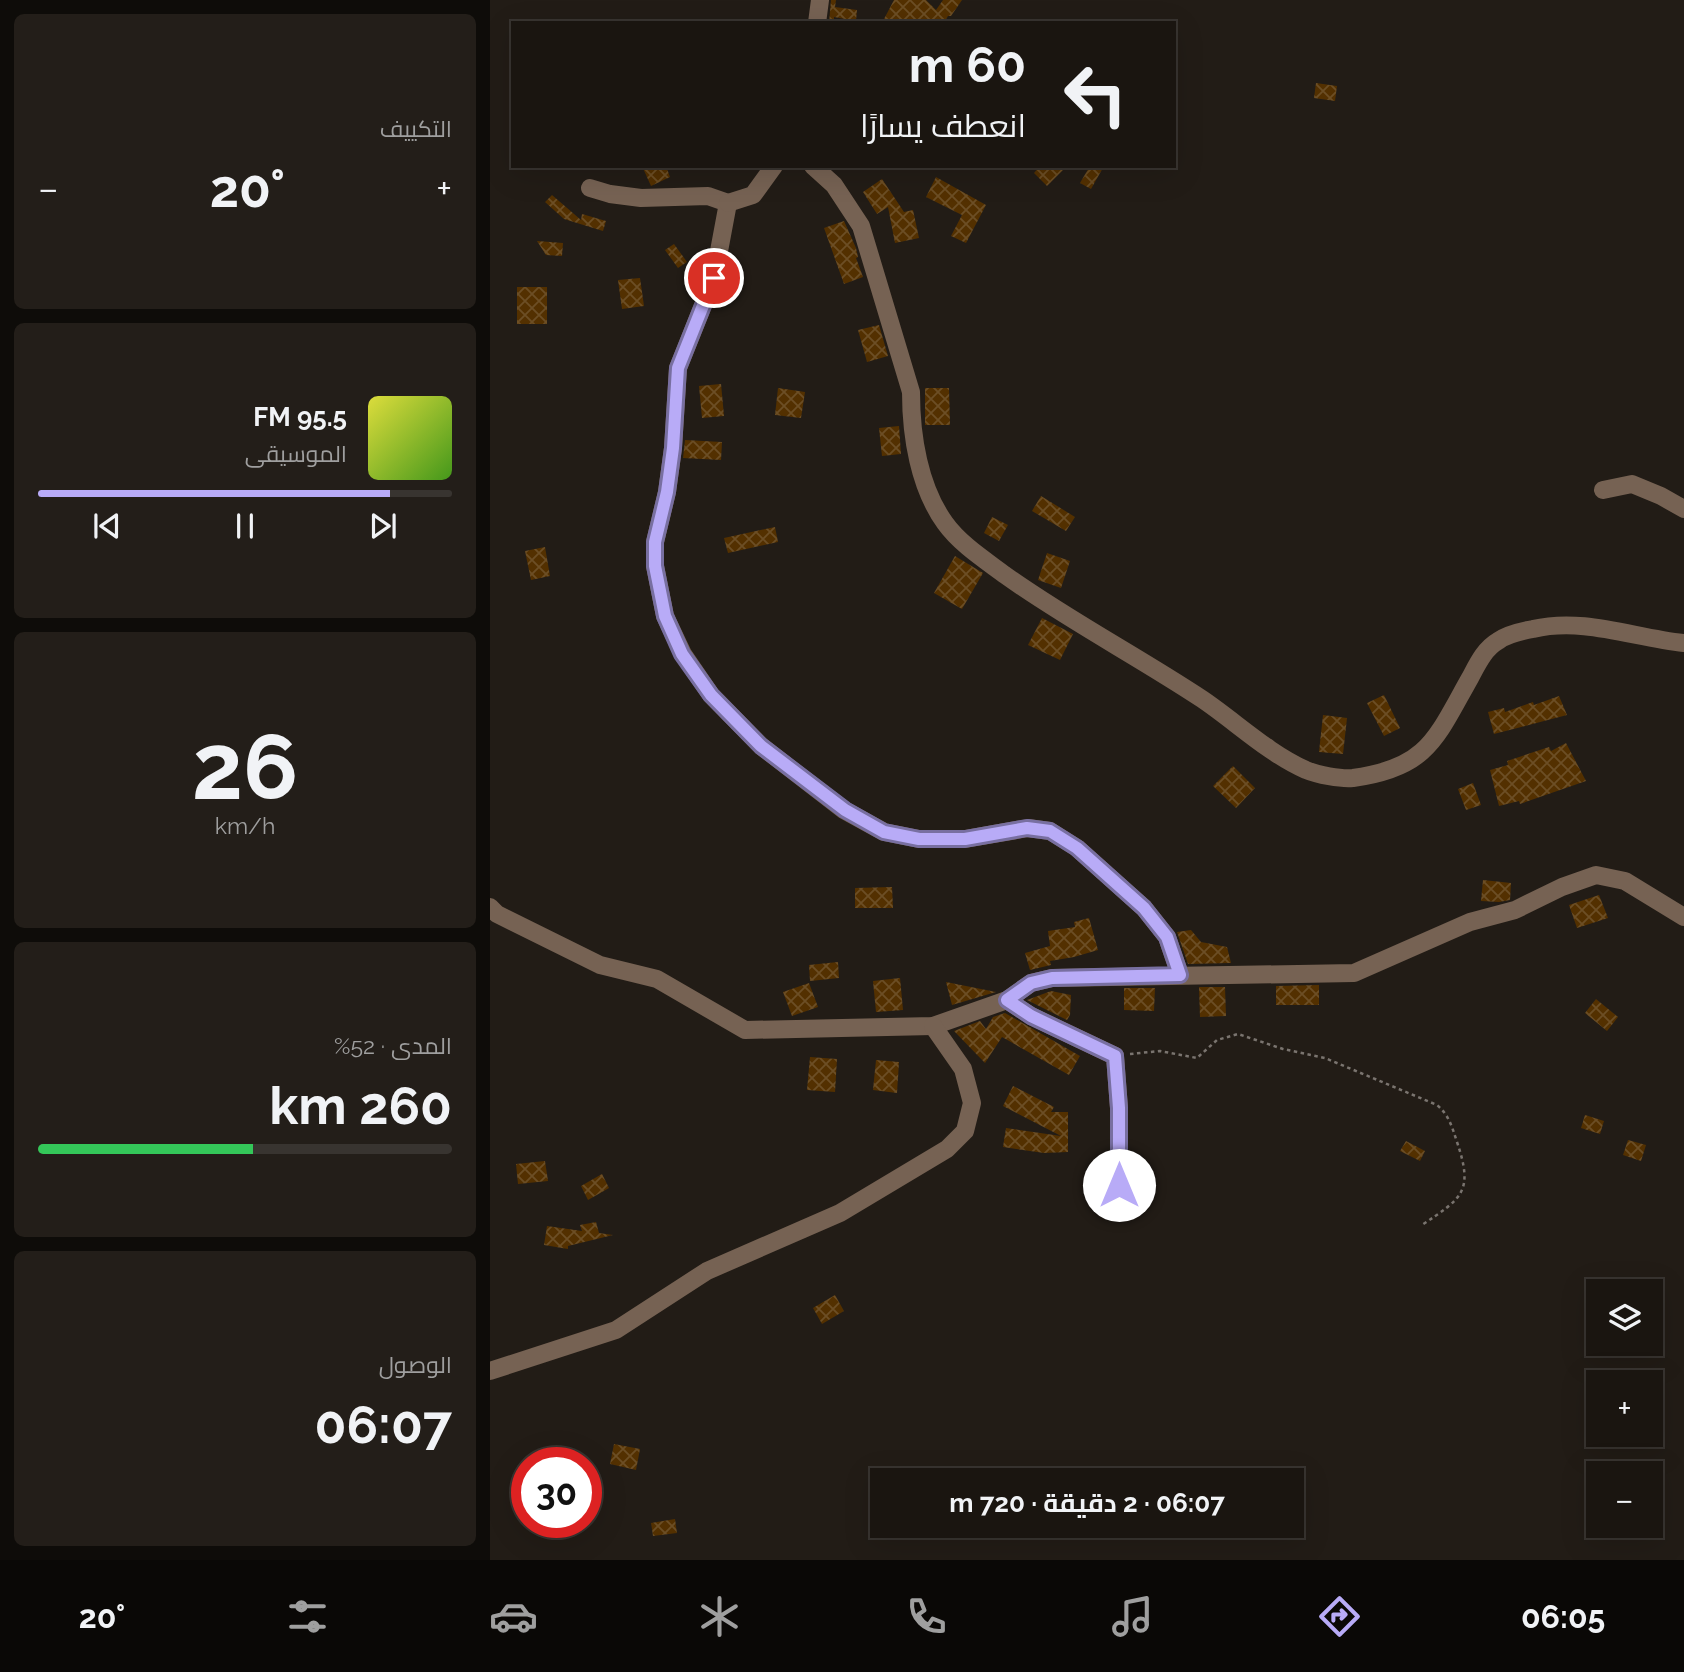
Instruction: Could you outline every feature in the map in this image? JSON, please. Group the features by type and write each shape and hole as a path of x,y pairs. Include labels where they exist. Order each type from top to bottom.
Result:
{"street":[{"path":"817,21 820,0"},
{"path":"590,188 641,198 708,196 728,203 753,195 773,168"},
{"path":"815,168 834,185 861,226 911,392 911,420 919,462 933,503 946,524 980,556 1026,589 1201,699 1276,752 1308,771 1348,778 1384,773 1408,763 1435,740 1482,656 1498,640 1534,628 1590,626 1684,643"},
{"path":"728,203 714,278 678,368 672,459 655,542 655,566 665,616 682,654 711,695 761,746 845,810 884,832 919,839 965,839 1027,828 1050,831 1077,848 1144,908 1167,937 1180,975"},
{"path":"1603,489 1632,484 1684,509"},
{"path":"490,907 497,914 600,965 657,979 744,1030 933,1026 1007,1000 1031,983 1052,978 1354,974 1470,922 1515,910 1562,887 1596,875 1625,880 1684,917"},
{"path":"1007,1000 1031,1016 1115,1056 1119,1108 1119,1185"},
{"path":"490,1371 616,1330 707,1271 840,1213 947,1149 965,1131 972,1103 963,1069 933,1026"}],"path":[{"path":"1115,1056 1160,1051 1197,1058 1217,1040 1238,1034 1283,1049 1325,1058 1437,1105 1447,1114 1465,1166 1464,1187 1454,1203 1422,1225"}],"building":[{"path":"831,0 836,0 835,7 857,10 856,21 834,17 834,21 829,21"},
{"path":"894,0 926,0 936,10 943,0 962,0 951,16 948,16 948,21 884,19"},
{"path":"1316,83 1337,86 1335,101 1314,98"},
{"path":"643,168 667,168 670,177 651,186"},
{"path":"1038,168 1065,168 1047,186 1034,173"},
{"path":"1089,168 1103,168 1091,189 1080,183"},
{"path":"936,177 986,205 966,243 951,236 962,215 926,197"},
{"path":"882,179 904,212 913,210 919,238 895,243 888,207 877,214 863,192"},
{"path":"552,195 581,220 582,214 606,221 603,231 564,219 545,202"},
{"path":"844,221 856,248 856,258 863,277 844,284 824,228"},
{"path":"537,241 563,243 562,256 546,255"},
{"path":"674,244 687,262 678,268 665,250"},
{"path":"640,278 644,306 622,309 618,280"},
{"path":"517,287 547,287 547,324 517,324"},
{"path":"879,325 888,356 867,362 858,330"},
{"path":"721,384 724,416 702,418 699,386"},
{"path":"778,388 805,392 801,418 775,415"},
{"path":"925,388 949,388 950,425 925,425"},
{"path":"899,426 901,454 882,456 879,428"},
{"path":"685,440 722,442 721,460 683,458"},
{"path":"1041,496 1075,517 1066,531 1032,511"},
{"path":"992,517 1008,525 999,541 984,533"},
{"path":"775,527 778,542 728,553 724,538"},
{"path":"545,547 550,576 531,580 525,551"},
{"path":"1047,553 1070,561 1061,588 1038,580"},
{"path":"955,556 983,573 962,609 934,593"},
{"path":"1042,618 1073,634 1060,660 1028,645"},
{"path":"1384,695 1400,728 1384,736 1367,703"},
{"path":"1559,696 1567,715 1494,734 1488,712 1504,708 1505,712"},
{"path":"1323,715 1347,718 1343,754 1319,752"},
{"path":"1566,743 1586,781 1520,804 1519,801 1499,806 1490,770 1508,765 1507,761 1549,747 1551,751"},
{"path":"1233,766 1255,788 1236,808 1213,786"},
{"path":"1473,783 1481,805 1466,810 1458,789"},
{"path":"1483,880 1511,883 1510,900 1481,901"},
{"path":"892,887 893,908 855,908 855,888"},
{"path":"1599,895 1608,918 1577,928 1569,905"},
{"path":"1089,918 1098,950 1050,961 1051,965 1030,970 1025,953 1050,946 1048,931 1075,927 1074,922"},
{"path":"1191,930 1201,942 1227,947 1231,963 1188,964 1177,932"},
{"path":"838,962 839,978 810,981 809,965"},
{"path":"900,978 903,1010 876,1012 873,981"},
{"path":"946,982 996,992 952,1005"},
{"path":"809,983 818,1007 792,1016 783,992"},
{"path":"1319,985 1319,1005 1276,1005 1276,986"},
{"path":"1199,987 1225,987 1226,1016 1200,1017"},
{"path":"1124,988 1155,988 1154,1011 1124,1010"},
{"path":"1051,991 1071,995 1070,1015 1067,1020 1027,1000"},
{"path":"1596,999 1618,1017 1607,1031 1585,1013"},
{"path":"1005,1013 1080,1056 1069,1075 1002,1037 985,1063 954,1031 980,1021 986,1029 993,1017"},
{"path":"810,1057 837,1059 835,1092 807,1090"},
{"path":"876,1060 899,1062 897,1093 873,1090"},
{"path":"1013,1086 1054,1107 1051,1112 1068,1112 1068,1152 1044,1153 1003,1147 1006,1128 1061,1136 1003,1106"},
{"path":"1585,1115 1604,1121 1600,1134 1581,1128"},
{"path":"1628,1140 1646,1145 1641,1161 1623,1155"},
{"path":"1406,1141 1425,1151 1420,1161 1400,1151"},
{"path":"545,1161 548,1181 518,1184 516,1164"},
{"path":"602,1174 609,1188 588,1200 581,1186"},
{"path":"596,1222 599,1233 613,1235 568,1246 568,1249 544,1245 547,1226 582,1231 580,1225"},
{"path":"835,1295 844,1311 822,1324 813,1308"},
{"path":"614,1444 640,1449 636,1470 610,1464"},
{"path":"675,1519 677,1533 653,1536 651,1523"}],"route":[{"path":"714,278 678,368 673,448 667,492 655,542 655,566 665,616 682,654 711,695 761,746 845,810 884,832 919,839 965,839 1027,828 1050,831 1077,848 1144,908 1167,937 1180,975 1052,978 1031,983 1007,1000 1031,1016 1115,1056 1119,1108 1119,1185"}]}
